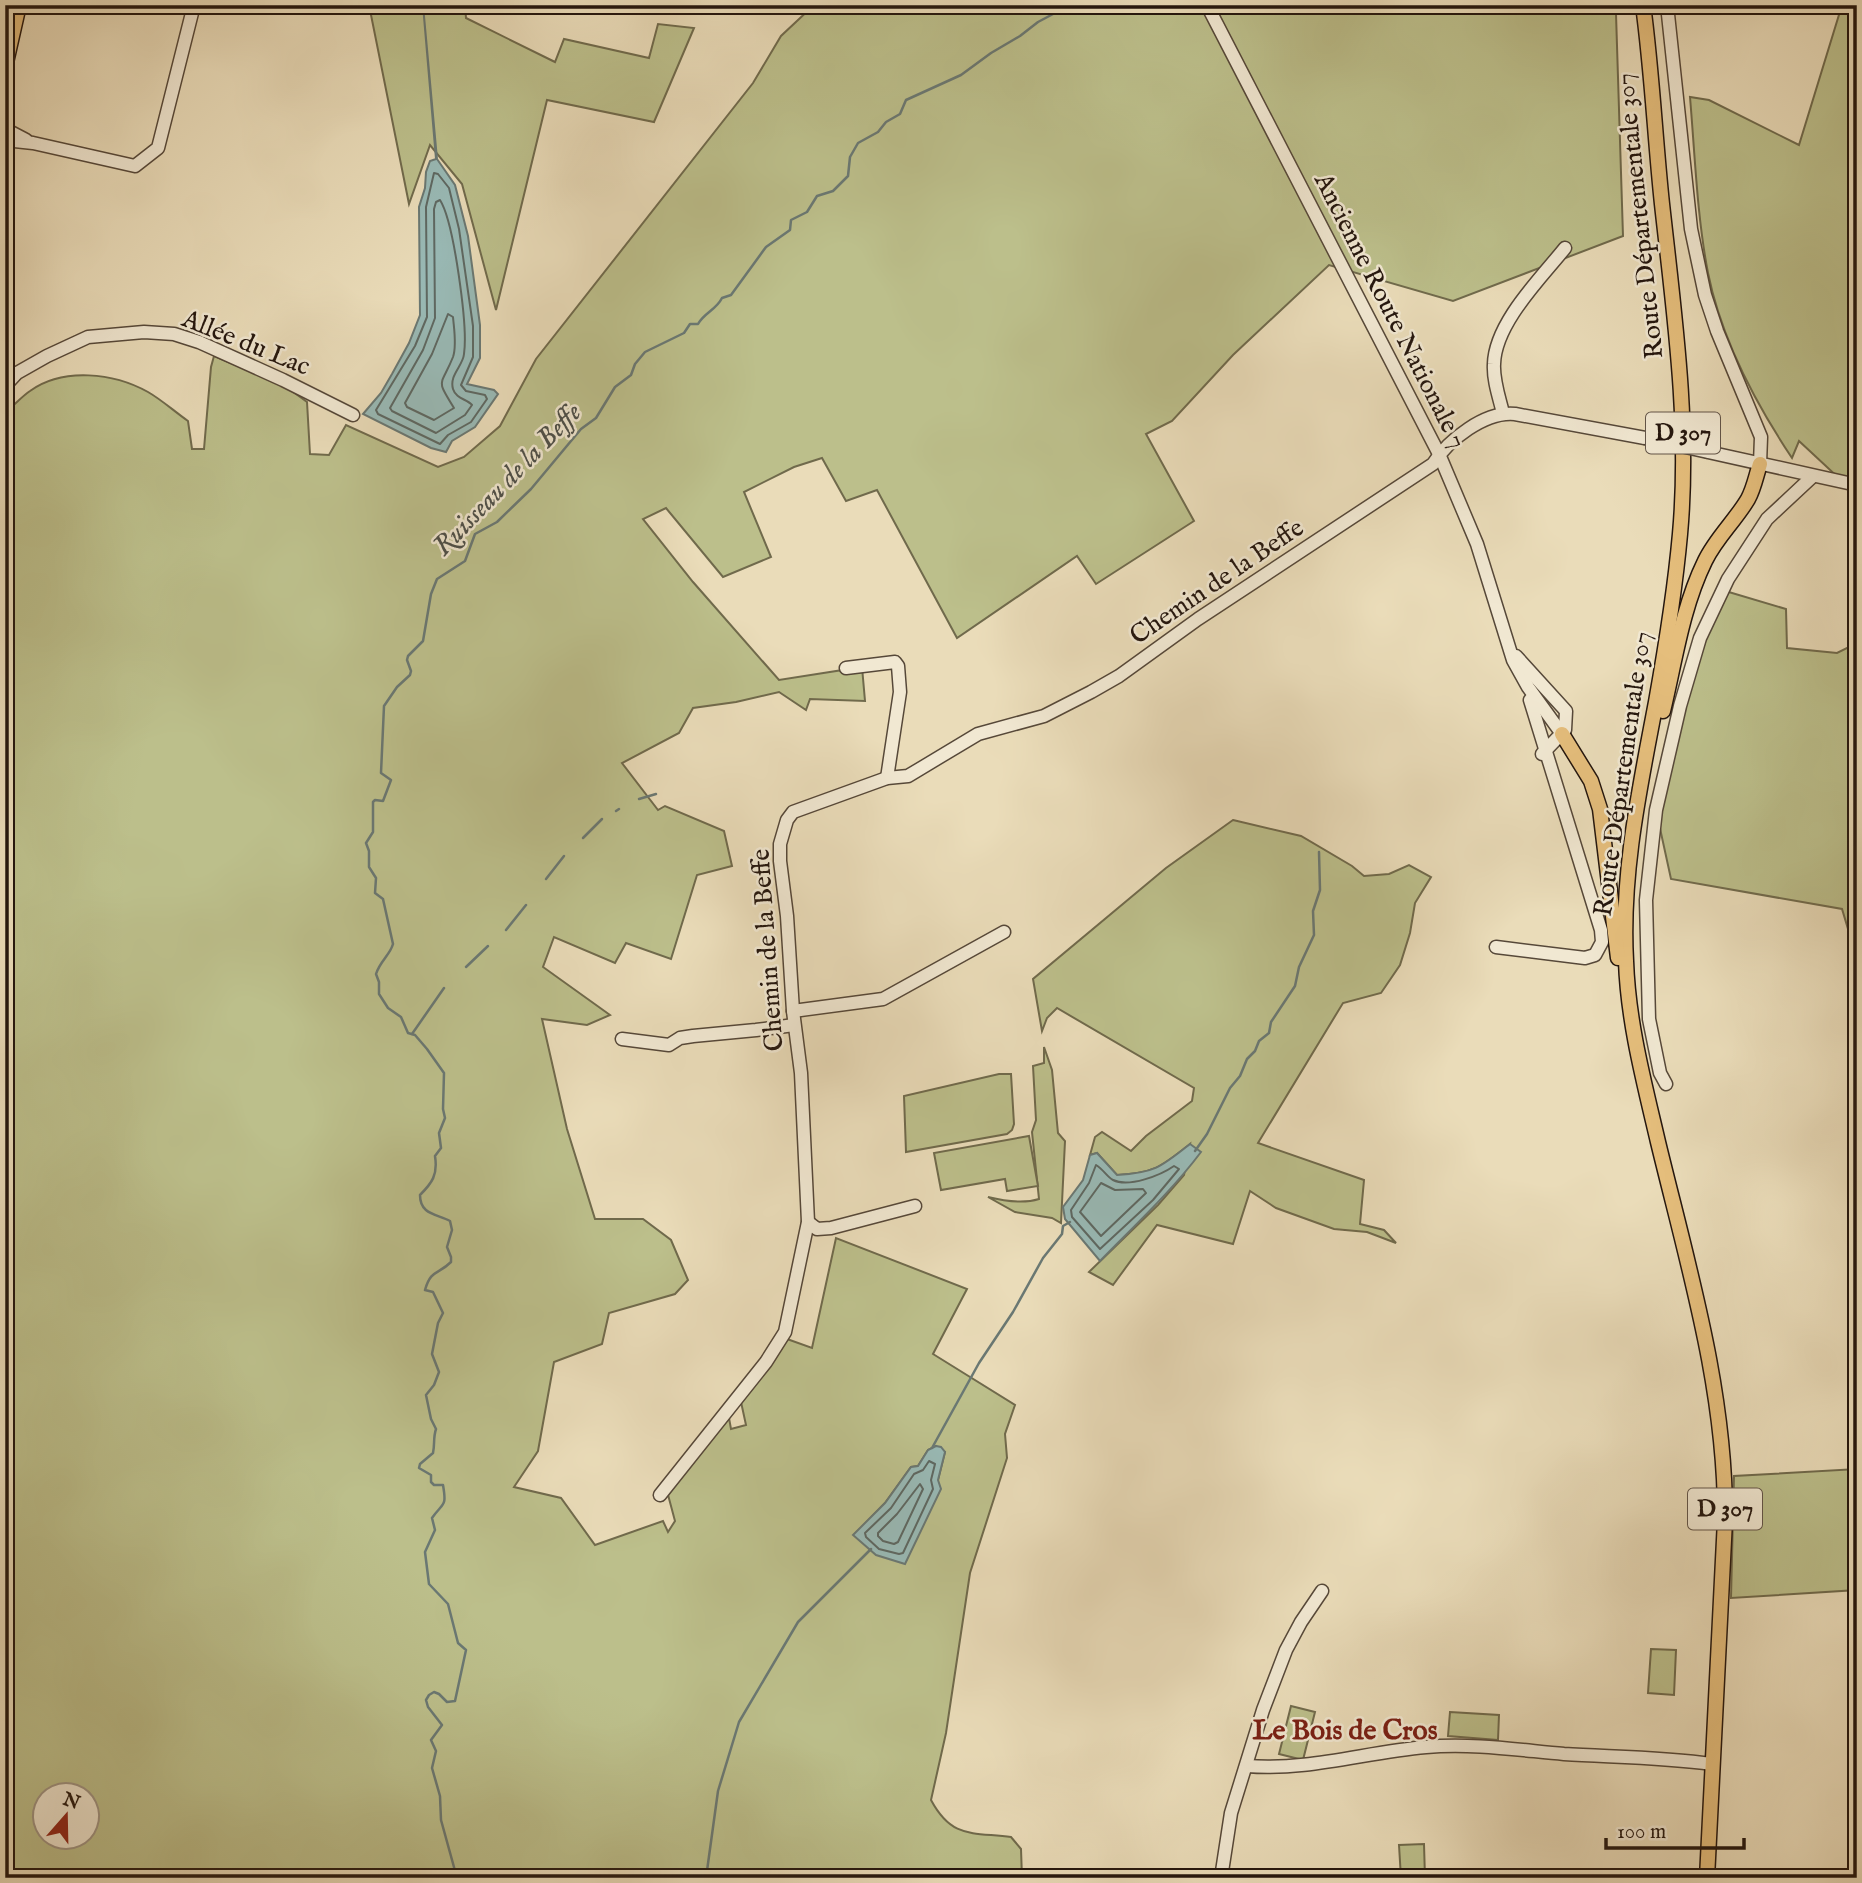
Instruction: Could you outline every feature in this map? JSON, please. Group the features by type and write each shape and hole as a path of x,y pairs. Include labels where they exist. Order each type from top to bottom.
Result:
{"main road":[{"path":"5,67 19,5"},
{"name":"Route Départementale 307","path":"1643,5 1679,371 1682,476 1675,579 1656,703 1643,764 1630,859 1625,960 1628,1001 1642,1076 1697,1303 1715,1399 1724,1468 1725,1520 1707,1878"},
{"path":"1630,859 1675,656 1694,586 1712,547 1746,502 1760,464"},
{"path":"1562,734 1591,780 1600,809 1624,1007 1642,1076"}],"street":[{"path":"5,140 33,143 135,166 158,148 194,5"},
{"name":"Ancienne Route Nationale 7","path":"1207,5 1439,454 1477,544 1519,673 1562,734"},
{"path":"1667,5 1691,229 1704,295 1761,437 1760,464"},
{"path":"5,129 33,143"},
{"path":"1565,248 1521,303 1506,326 1497,347 1494,364 1503,413 1539,417 1646,438 1857,485"},
{"name":"Allée du Lac","path":"5,386 17,373 88,337 144,332 174,334 199,342 354,415"},
{"name":"Chemin de la Beffe","path":"660,1495 766,1362 781,1339 789,1319 808,1222 801,1083 788,916 780,861 780,844 787,820 793,812 887,778 908,776 978,734 1058,710 1110,682 1198,619 1433,464 1443,448 1475,424 1503,413"},
{"path":"1666,1084 1660,1073 1649,1019 1646,900 1656,810 1680,706 1700,638 1728,579 1767,519 1813,475"},
{"path":"846,668 887,662 895,662 898,666 900,692 887,778"},
{"path":"1496,947 1585,958 1595,956 1600,949 1601,930 1530,700"},
{"path":"1544,752 1562,734"},
{"path":"622,1039 669,1045 680,1038 883,999 1004,932"},
{"path":"808,1222 817,1228 831,1228 915,1206"},
{"path":"1221,1878 1231,1813 1251,1745 1283,1656 1322,1591"},
{"path":"1247,1766 1303,1766 1426,1747 1461,1746 1634,1756 1712,1764"}],"green space":[{"path":"369,5 465,5 466,18 555,62 564,39 649,58 658,24 694,28 654,122 547,100 496,310 462,184 430,145 409,204"},
{"path":"814,5 1614,5 1616,14 1623,236 1453,301 1329,265 1233,355 1172,421 1146,434 1194,521 1096,584 1077,556 957,638 877,490 846,501 822,458 794,467 744,492 771,557 723,577 666,508 643,519 693,582 779,680 862,667 865,701 810,699 806,710 779,692 693,708 679,733 622,763 658,810 665,806 724,831 732,866 697,875 671,959 626,943 615,963 554,937 543,967 610,1015 587,1025 542,1019 567,1129 595,1219 643,1219 671,1240 688,1280 675,1294 609,1313 602,1344 554,1362 538,1451 514,1487 561,1498 595,1545 663,1521 668,1532 675,1521 667,1491 729,1418 731,1429 746,1425 741,1402 787,1339 812,1348 836,1238 967,1289 933,1354 1015,1405 1005,1434 1007,1458 970,1573 946,1733 931,1800 939,1813 955,1828 1011,1837 1021,1849 1022,1878 5,1878 5,412 43,383 73,376 104,377 135,386 158,399 188,421 192,449 204,449 214,356 285,386 307,402 310,454 329,455 346,425 438,467 464,457 500,426 536,359 753,83 781,36","holes":["936,1446 945,1452 938,1480 854,1535 885,1503 911,1467 918,1466 928,1450"]},
{"path":"1842,5 1857,5 1857,495 1799,441 1792,458 1741,370 1722,322 1708,273 1699,208 1690,97 1709,100 1799,145"},
{"path":"1722,590 1786,609 1787,648 1837,653 1857,643 1857,959 1842,909 1671,879 1656,810 1667,760"},
{"path":"1233,820 1301,836 1364,876 1389,874 1409,865 1431,877 1415,903 1410,933 1400,965 1381,993 1343,1003 1258,1143 1364,1180 1360,1224 1384,1230 1396,1243 1367,1232 1334,1229 1276,1208 1250,1191 1233,1244 1157,1225 1113,1285 1089,1272 1158,1205 1184,1175 1190,1144 1157,1167 1140,1173 1117,1175 1097,1153 1090,1155 1095,1137 1102,1132 1131,1151 1192,1101 1194,1088 1057,1008 1047,1018 1042,1031 1033,979 1166,868"},
{"path":"1044,1047 1052,1070 1058,1133 1065,1141 1061,1223 1052,1218 1015,1212 988,1197 1014,1201 1039,1199 1032,1132 1036,1120 1033,1066 1044,1063"},
{"path":"999,1074 1011,1074 1014,1124 1012,1130 1007,1134 906,1152 904,1096"},
{"path":"1029,1136 1038,1186 1007,1191 1005,1179 941,1190 934,1153"},
{"path":"1857,1469 1857,1590 1731,1598 1734,1476"},
{"path":"1651,1649 1676,1650 1674,1695 1648,1693"},
{"path":"1291,1706 1315,1712 1303,1760 1279,1754"},
{"path":"1450,1712 1499,1715 1498,1740 1448,1736"},
{"path":"1424,1844 1425,1878 1401,1878 1399,1845"}],"water":[{"path":"423,5 437,159 455,185 468,236 480,325 480,358 467,384 494,390 498,394 475,427 452,441 446,452 431,448 363,414 381,393 392,374 420,315 419,207 425,188 426,172 430,161 436,159"},
{"path":"1190,1144 1201,1152 1165,1195 1100,1261 1065,1219 1063,1207 1083,1180 1090,1155 1097,1153 1117,1175 1140,1173 1157,1167"},
{"path":"936,1446 945,1452 938,1480 941,1489 905,1564 876,1555 853,1535 885,1503 911,1467 918,1466 928,1450"}],"waterway":[{"name":"Ruisseau de la Beffe","path":"457,1878 441,1820 440,1796 432,1768 436,1751 431,1740 442,1725 426,1700 434,1692 447,1702 455,1701 466,1650 458,1643 448,1604 429,1584 425,1552 435,1530 432,1518 445,1498 443,1485 434,1485 431,1475 419,1468 434,1450 436,1429 426,1395 439,1372 432,1354 438,1323 443,1313 433,1292 425,1290 432,1275 451,1262 447,1247 452,1230 450,1221 426,1210 420,1195 433,1178 435,1156 441,1148 439,1133 445,1118 444,1073 415,1035 408,1033 401,1017 388,1008 379,994 376,974 393,944 383,899 375,893 376,878 369,867 366,843 373,832 373,802 383,801 391,780 381,773 384,706 397,687 410,675 408,656 423,641 431,594 437,579 465,561 475,534 497,522 531,489 581,429 596,418 615,387 631,375 635,364 645,352 684,333 690,324 698,324 722,298 731,295 766,247 790,230 791,220 807,212 817,196 833,191 848,176 850,157 858,143 878,132 886,122 900,114 906,100 961,75 1038,22 1070,5"},
{"path":"639,799 656,794"},
{"path":"583,838 602,819"},
{"path":"1195,1151 1207,1134 1230,1088 1240,1076 1247,1059 1255,1051 1259,1041 1269,1033 1271,1022 1295,986 1299,967 1314,935 1313,911 1320,890 1319,852"},
{"path":"546,879 564,856"},
{"path":"506,930 526,905"},
{"path":"466,967 488,946"},
{"path":"412,1034 444,988"},
{"path":"932,1448 979,1363 1013,1312 1043,1258 1062,1234 1063,1226 1070,1222"},
{"path":"706,1878 718,1791 739,1722 798,1622 871,1549"}],"district":[{"name":"Le Bois de Cros","path":"1345,1731"}]}
